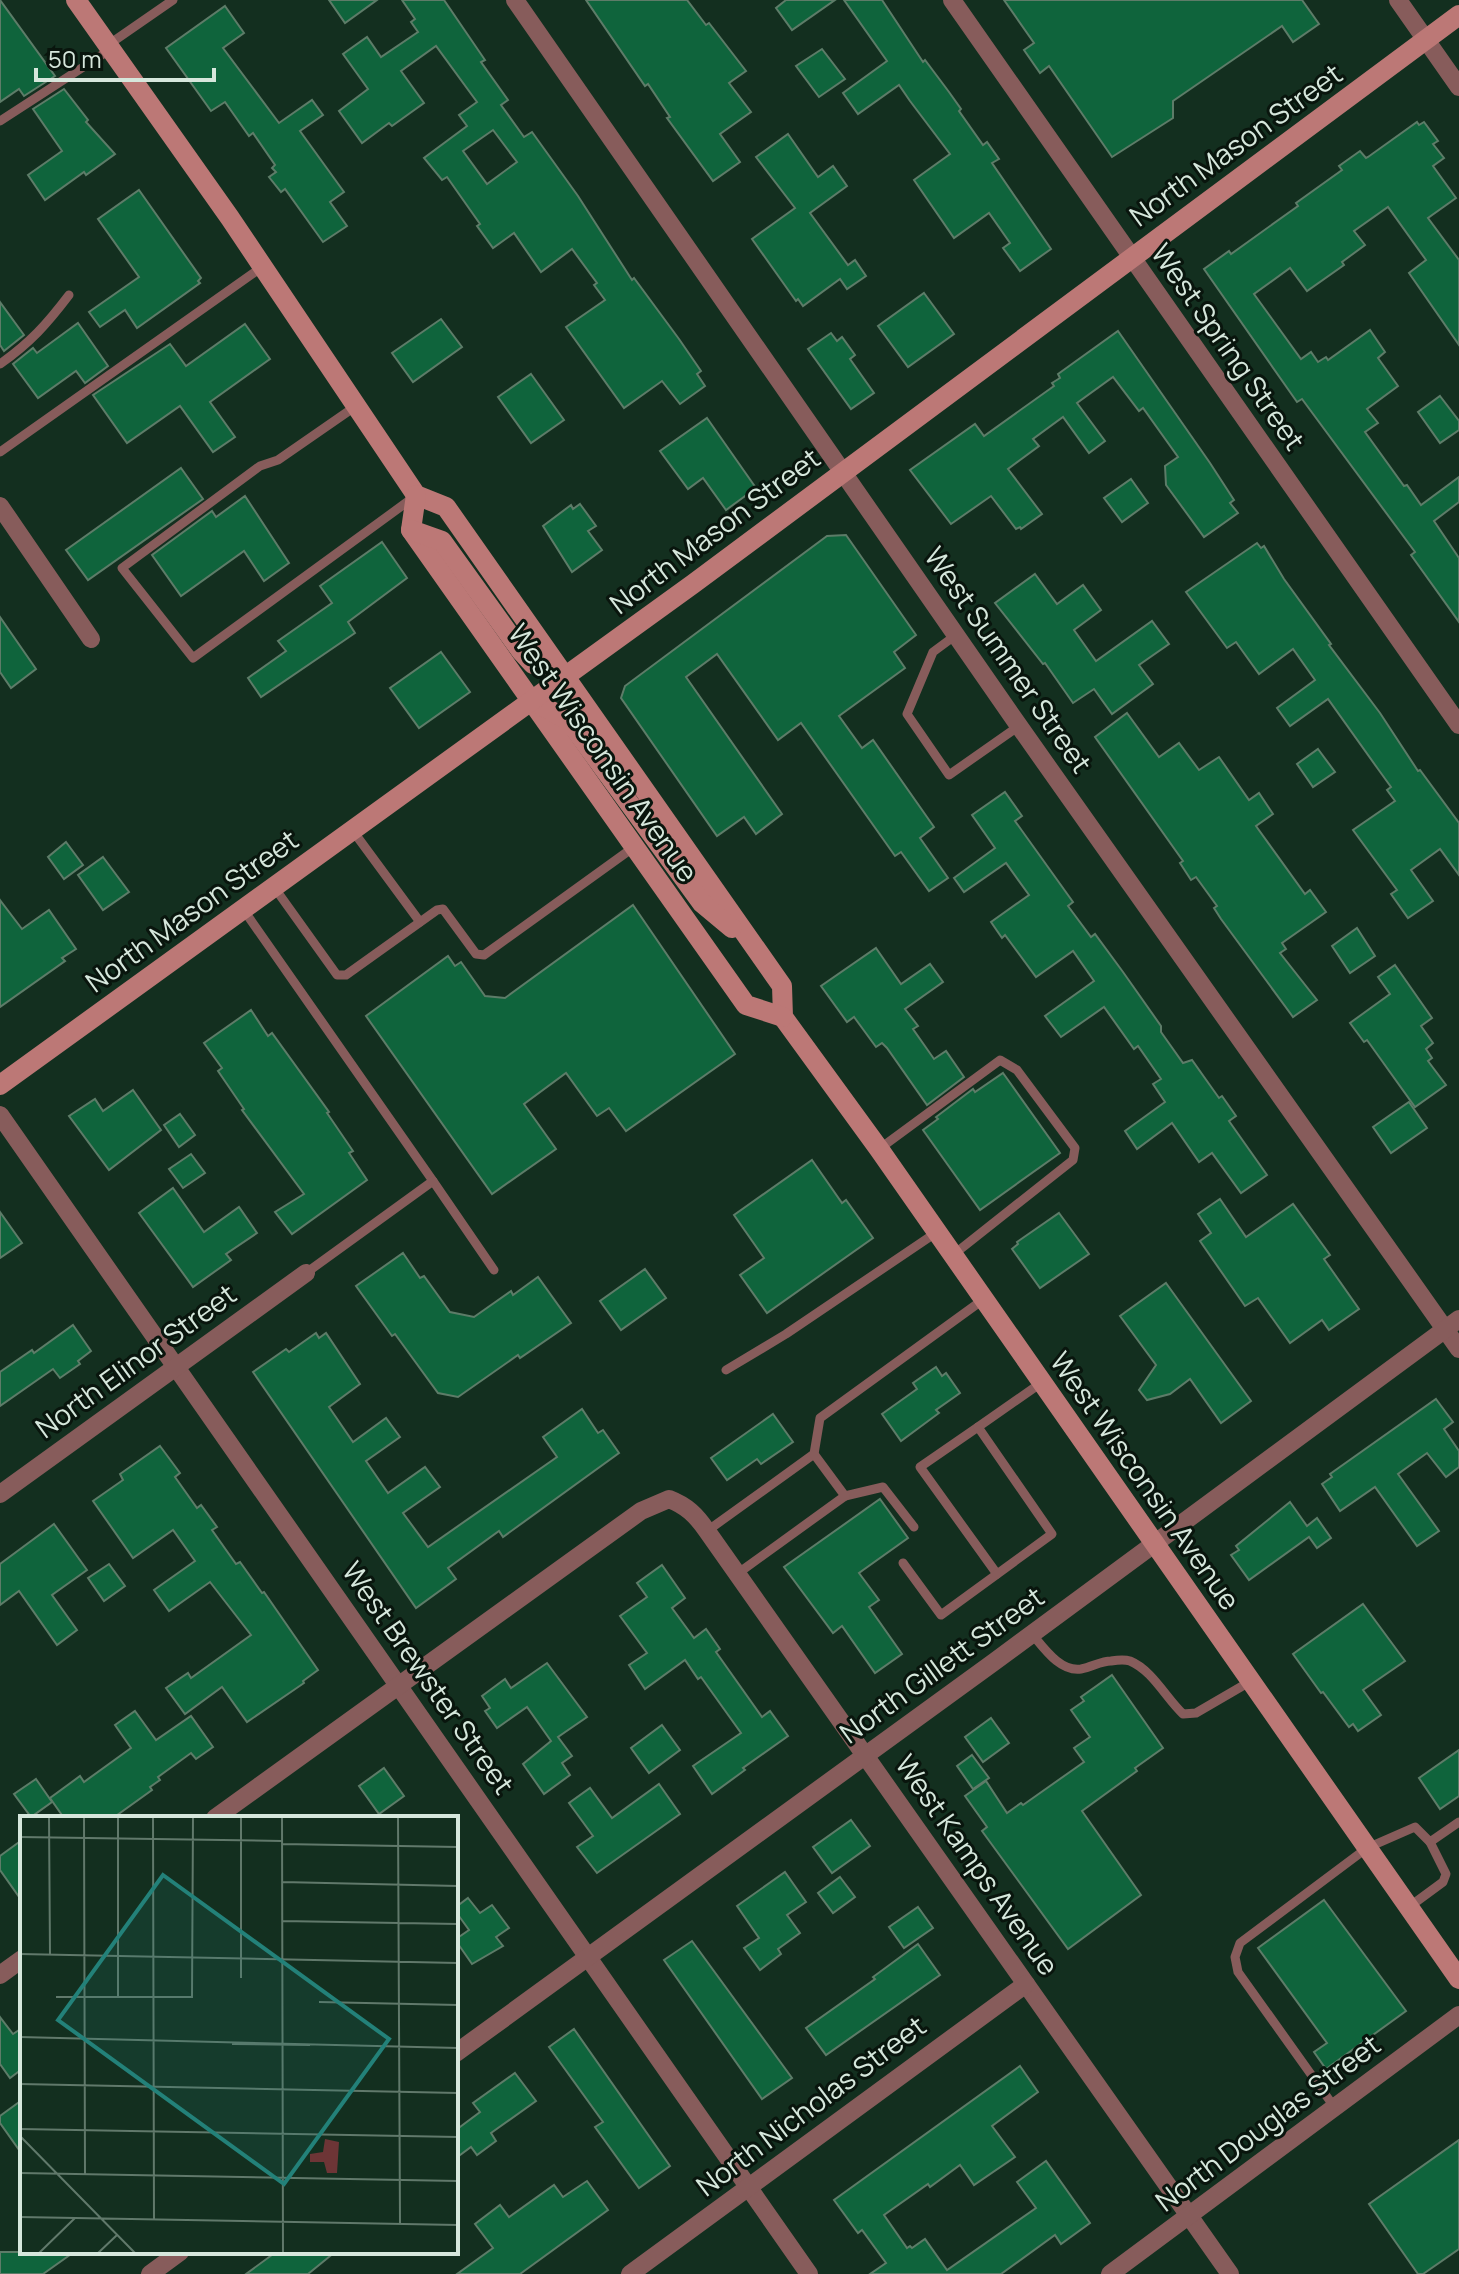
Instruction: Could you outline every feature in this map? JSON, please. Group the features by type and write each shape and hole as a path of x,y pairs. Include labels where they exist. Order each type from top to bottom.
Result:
{"main road":[{"name":"West Wisconsin Avenue","path":"76,0 416,495 446,507 782,986 783,1017 879,1149 1459,1979"},
{"name":"North Mason Street","path":"0,1085 565,676 1459,15"},
{"path":"416,495 411,530 442,541 521,651 533,664 565,676"},
{"name":"West Wisconsin Avenue","path":"411,530 746,1005 783,1017"},
{"path":"531,700 566,719 702,903 751,944"}],"street":[{"name":"West Summer Street","path":"515,0 1019,726 1452,1324 1459,1349"},
{"name":"West Spring Street","path":"952,0 1459,725"},
{"path":"1398,0 1459,87"},
{"path":"0,506 91,639"},
{"name":"West Brewster Street","path":"0,1115 809,2274"},
{"name":"North Elinor Street","path":"0,1494 306,1273"},
{"name":"North Gillett Street","path":"458,2052 1452,1324"},
{"name":"West Kamps Avenue","path":"399,1685 641,1511 669,1499 690,1509 1230,2274"},
{"path":"218,1816 399,1685"},
{"path":"0,1975 20,1960"},
{"name":"North Nicholas Street","path":"630,2274 750,2188 892,2079 1026,1984"},
{"name":"North Douglas Street","path":"1110,2274 1459,2015"},
{"path":"150,2274 177,2254"}],"lane":[{"path":"0,121 173,0"},
{"path":"0,452 262,267"},
{"path":"0,364 44,329 69,295"},
{"path":"356,406 278,460 260,466 122,568 193,658 416,495"},
{"path":"956,635 933,652 907,714 949,775 1019,726"},
{"path":"352,830 420,922"},
{"path":"273,887 337,975 346,975 437,910 443,909 476,954 484,955 634,847"},
{"path":"243,909 494,1270"},
{"path":"879,1149 1000,1060 1017,1070 1075,1148 1073,1160 953,1255"},
{"path":"306,1273 433,1181"},
{"path":"726,1370 786,1334 937,1232"},
{"path":"707,1531 814,1454 820,1418 984,1299"},
{"path":"997,1574 920,1467 1041,1383"},
{"path":"903,1563 941,1615 1052,1534 978,1427"},
{"path":"814,1454 845,1496"},
{"path":"737,1574 845,1496 883,1487 914,1527"},
{"path":"1032,1634 1065,1666 1078,1669 1107,1661 1128,1660 1144,1670 1183,1714 1196,1713 1251,1681"},
{"path":"1430,1842 1459,1822"},
{"path":"1335,2108 1238,1972 1235,1957 1240,1943 1367,1848 1415,1827 1430,1842 1446,1874 1443,1882 1409,1907"}],"building":[{"path":"0,0 55,76 24,96 19,89 0,102"},
{"path":"329,0 377,0 345,23"},
{"path":"402,0 444,0 508,100 501,105 524,137 532,132 632,280 634,278 701,371 697,374 705,386 680,404 662,381 624,408 566,327 605,300 594,285 597,283 572,249 541,272 514,233 493,248 447,177 442,180 424,158 467,126 459,115 477,102 436,46 401,71 424,103 362,143 339,111 368,89 343,54 367,37 381,57 418,32 411,22 415,19","holes":["493,130 517,162 487,184 463,151"]},
{"path":"586,0 687,0 706,25 709,23 746,71 729,83 751,112 720,134 740,162 713,181 667,118 670,117 648,84 645,86"},
{"path":"786,0 835,0 792,30 776,8"},
{"path":"844,0 882,0 923,62 925,60 961,109 959,111 983,145 987,142 999,159 992,163 1051,249 1020,271 1003,248 1010,243 989,213 954,238 914,180 950,154 899,85 858,114 843,93 887,61"},
{"path":"1004,0 1302,0 1319,24 1293,42 1282,26 1173,101 1173,118 1112,157 1049,66 1040,73 1024,50 1034,43"},
{"path":"225,6 244,33 223,48 279,123 312,100 323,115 300,131 344,192 330,202 347,226 323,242 285,189 281,192 269,177 276,172 272,168 275,165 253,133 249,136 225,102 211,111 166,48"},
{"path":"822,49 845,79 819,97 796,66"},
{"path":"64,89 88,120 86,122 115,154 45,200 28,175 62,151 33,109"},
{"path":"1417,122 1419,125 1424,122 1438,141 1433,144 1444,158 1433,166 1456,198 1428,218 1459,260 1459,345 1409,273 1426,260 1388,207 1354,231 1365,245 1342,262 1344,265 1307,291 1290,268 1254,294 1301,359 1311,352 1318,362 1326,357 1328,360 1370,330 1385,352 1378,358 1398,386 1367,409 1378,423 1365,432 1421,505 1459,477 1459,502 1434,521 1459,558 1459,622 1411,555 1415,552 1302,399 1297,402 1204,269 1229,251 1231,254 1298,206 1296,203 1342,170 1339,166 1360,151 1368,157"},
{"path":"788,134 818,177 833,166 847,186 810,213 848,265 855,260 866,276 847,289 840,279 803,306 798,299 796,301 752,239 795,208 756,157"},
{"path":"139,190 201,278 200,283 137,328 125,310 100,327 89,312 139,277 98,219"},
{"path":"924,293 954,334 908,367 878,326"},
{"path":"0,302 24,335 4,351 0,345"},
{"path":"441,319 462,347 413,382 392,353"},
{"path":"78,323 108,366 85,383 76,371 38,398 13,364 33,348 37,353"},
{"path":"245,324 270,359 210,402 235,437 213,452 180,406 127,443 93,395 170,344 186,366"},
{"path":"1118,331 1210,463 1234,500 1230,503 1238,513 1204,537 1166,485 1165,466 1178,457 1143,408 1139,411 1113,377 1077,403 1105,441 1089,453 1063,417 1033,439 1039,446 1008,469 1042,514 1021,529 1016,529 991,496 951,524 910,470 975,424 984,436 1054,386 1052,383 1060,378 1058,374"},
{"path":"831,333 837,341 842,337 855,355 850,359 874,393 851,409 808,349"},
{"path":"531,374 564,420 531,443 498,397"},
{"path":"1440,396 1459,421 1459,430 1440,443 1418,412"},
{"path":"707,418 756,488 726,510 703,478 688,489 660,451"},
{"path":"181,468 203,499 88,580 66,550"},
{"path":"1131,479 1148,503 1122,522 1104,498"},
{"path":"245,496 289,563 264,581 244,551 181,596 152,555 212,511 216,517"},
{"path":"580,504 596,526 588,531 602,550 572,572 543,526 571,505 573,509"},
{"path":"846,535 916,635 894,652 905,668 839,716 862,748 873,740 934,827 920,838 948,878 929,891 901,852 895,856 801,723 778,740 717,654 686,677 782,814 756,834 744,817 717,836 621,698 625,686 827,536"},
{"path":"382,542 407,578 348,622 355,633 261,697 248,678 286,651 278,641 332,603 320,586"},
{"path":"1257,543 1261,548 1264,546 1329,645 1380,713 1418,771 1459,823 1459,875 1440,849 1411,870 1433,901 1408,918 1391,894 1397,890 1353,830 1395,801 1387,790 1391,787 1328,699 1290,726 1277,708 1315,680 1293,649 1259,674 1236,642 1227,648 1186,592"},
{"path":"1035,574 1057,604 1083,585 1101,610 1074,630 1096,661 1152,621 1169,644 1139,665 1153,684 1112,714 1094,689 1073,703 1045,663 995,603"},
{"path":"0,617 36,669 11,688 0,672"},
{"path":"441,652 470,692 419,728 390,688"},
{"path":"1127,713 1159,757 1179,743 1199,770 1219,757 1249,800 1259,793 1273,814 1256,826 1305,894 1310,890 1326,912 1282,943 1286,949 1280,953 1317,1000 1293,1017 1221,919 1214,908 1217,906 1196,877 1191,880 1180,863 1183,861 1095,737"},
{"path":"1318,749 1335,772 1313,787 1297,764"},
{"path":"1005,792 1022,816 1015,821 1073,902 1068,906 1091,937 1095,934 1123,972 1183,1063 1192,1060 1236,1116 1229,1121 1267,1175 1241,1193 1212,1153 1199,1162 1172,1123 1137,1149 1125,1131 1165,1102 1153,1084 1161,1079 1138,1046 1134,1049 1104,1007 1061,1037 1045,1016 1094,981 1073,951 1036,977 1005,935 1002,938 991,922 1029,895 1006,863 964,892 954,878 995,848 972,815"},
{"path":"66,842 83,865 64,879 48,857"},
{"path":"103,857 129,892 103,910 78,875"},
{"path":"0,900 22,929 49,910 76,949 62,958 65,961 0,1007"},
{"path":"633,905 735,1054 626,1131 609,1108 597,1116 566,1073 524,1104 556,1149 492,1194 366,1016 448,956 455,966 461,962 485,996 505,998"},
{"path":"1357,928 1375,956 1350,973 1332,946"},
{"path":"876,948 901,984 930,964 943,982 905,1009 918,1026 913,1029 934,1059 946,1051 964,1077 927,1105 887,1048 882,1043 876,1047 854,1017 847,1022 821,986"},
{"path":"1395,965 1432,1018 1421,1026 1433,1043 1426,1049 1432,1058 1428,1061 1446,1085 1415,1107 1367,1040 1364,1042 1350,1023 1390,994 1378,977"},
{"path":"251,1010 268,1036 272,1033 329,1112 353,1151 349,1153 367,1180 292,1234 275,1212 304,1194 242,1110 218,1071 222,1068 204,1043"},
{"path":"1003,1073 1060,1153 980,1210 923,1130 973,1089 975,1092"},
{"path":"133,1090 161,1130 109,1170 69,1116 95,1099 103,1111"},
{"path":"1409,1102 1427,1128 1391,1153 1373,1127"},
{"path":"180,1114 195,1135 179,1147 164,1125"},
{"path":"191,1154 205,1173 183,1188 169,1169"},
{"path":"812,1160 842,1203 846,1200 873,1238 767,1313 740,1275 764,1258 734,1215"},
{"path":"173,1188 204,1232 239,1207 257,1233 226,1254 231,1260 193,1287 139,1213"},
{"path":"1220,1199 1246,1237 1293,1204 1330,1255 1324,1259 1359,1309 1329,1330 1322,1320 1290,1343 1258,1298 1245,1306 1200,1241 1211,1233 1198,1214"},
{"path":"0,1212 22,1243 0,1258"},
{"path":"1059,1213 1089,1254 1040,1288 1012,1249 1017,1242"},
{"path":"403,1253 450,1312 474,1317 511,1291 513,1295 538,1277 571,1323 458,1397 438,1393 356,1286"},
{"path":"645,1269 666,1298 621,1330 600,1301"},
{"path":"1166,1283 1251,1401 1221,1423 1190,1379 1170,1394 1147,1400 1139,1390 1156,1365 1120,1316"},
{"path":"73,1325 91,1351 78,1361 80,1364 60,1378 53,1369 0,1406 0,1372 32,1350 34,1353"},
{"path":"316,1333 319,1338 326,1333 360,1384 329,1407 353,1442 386,1418 400,1437 366,1461 388,1493 425,1467 440,1487 403,1513 428,1547 557,1457 543,1437 582,1409 598,1433 603,1430 619,1453 503,1537 499,1531 448,1568 456,1579 416,1608 253,1372"},
{"path":"936,1367 942,1376 946,1373 960,1393 901,1441 882,1414 917,1389 913,1383"},
{"path":"1436,1399 1453,1422 1444,1429 1459,1451 1459,1467 1446,1477 1427,1453 1398,1474 1439,1531 1417,1546 1375,1487 1340,1511 1322,1484 1332,1477 1330,1474"},
{"path":"773,1414 793,1442 761,1464 757,1459 727,1480 711,1458"},
{"path":"160,1446 180,1473 175,1477 197,1508 201,1505 217,1527 212,1530 236,1564 240,1562 264,1592 318,1670 247,1722 222,1687 185,1714 166,1688 188,1673 191,1678 251,1635 210,1582 169,1611 154,1590 195,1561 173,1530 133,1558 93,1501 123,1480 120,1474"},
{"path":"880,1499 908,1538 859,1573 879,1600 869,1607 902,1654 875,1673 842,1626 833,1633 784,1567"},
{"path":"1290,1502 1307,1526 1317,1518 1331,1538 1317,1548 1309,1537 1249,1580 1231,1555 1239,1550 1236,1546"},
{"path":"54,1524 87,1570 52,1595 77,1630 57,1645 19,1591 0,1605 0,1564"},
{"path":"109,1564 125,1586 104,1601 88,1578"},
{"path":"662,1565 685,1598 672,1608 694,1638 706,1629 720,1649 716,1652 762,1717 770,1711 788,1736 712,1794 693,1766 741,1733 685,1660 645,1689 629,1665 647,1653 620,1616 647,1597 637,1583"},
{"path":"1363,1604 1405,1661 1363,1690 1381,1715 1358,1731 1353,1724 1349,1727 1293,1654"},
{"path":"547,1663 587,1717 558,1737 572,1756 562,1763 570,1775 544,1794 523,1764 551,1741 527,1707 497,1728 485,1711 490,1708 482,1696 505,1679 511,1688"},
{"path":"1112,1675 1163,1748 1082,1811 1141,1895 1068,1949 982,1831 987,1827 965,1796 986,1781 1007,1813 1084,1762 1074,1748 1090,1737 1071,1710 1084,1701 1081,1697"},
{"path":"135,1711 156,1740 191,1716 213,1747 196,1759 191,1753 158,1777 160,1780 150,1787 152,1790 116,1816 63,1816 50,1798 80,1776 84,1782 131,1748 115,1725"},
{"path":"991,1718 1009,1743 983,1762 965,1737"},
{"path":"662,1725 680,1750 649,1773 631,1748"},
{"path":"1459,1750 1459,1796 1440,1809 1419,1778"},
{"path":"972,1755 989,1778 973,1789 957,1766"},
{"path":"384,1768 404,1796 379,1814 359,1786"},
{"path":"36,1779 52,1802 30,1816 14,1794"},
{"path":"659,1784 680,1814 597,1873 577,1847 593,1836 569,1803 590,1788 612,1818"},
{"path":"851,1820 870,1846 832,1873 813,1847"},
{"path":"20,1841 20,1898 0,1870 0,1856"},
{"path":"785,1872 806,1902 787,1915 800,1933 778,1949 781,1954 760,1970 744,1948 759,1938 737,1906"},
{"path":"840,1877 855,1897 833,1913 818,1893"},
{"path":"468,1898 480,1913 492,1905 509,1928 496,1937 503,1946 472,1964 458,1944 458,1938 469,1930 458,1915 458,1906"},
{"path":"1324,1900 1406,2011 1326,2069 1314,2052 1327,2043 1258,1948"},
{"path":"918,1907 933,1928 904,1948 889,1927"},
{"path":"692,1941 792,2078 762,2099 664,1960"},
{"path":"918,1944 940,1975 826,2055 806,2028"},
{"path":"0,2017 13,2034 20,2029 20,2070 10,2078 0,2064"},
{"path":"574,2029 670,2166 639,2188 595,2127 603,2122 549,2047"},
{"path":"1020,2066 1038,2092 992,2126 1015,2157 974,2185 960,2165 884,2215 907,2248 925,2239 947,2270 1036,2208 1017,2182 1046,2161 1090,2223 1061,2244 1055,2235 1001,2274 870,2274 886,2263 862,2230 858,2233 834,2200"},
{"path":"515,2073 536,2101 491,2133 496,2141 477,2155 471,2147 458,2157 458,2128 480,2112 473,2103"},
{"path":"20,2101 20,2151 0,2123 0,2116"},
{"path":"1459,2140 1459,2249 1423,2274 1418,2274 1369,2204"},
{"path":"587,2181 608,2210 520,2274 457,2274 493,2248 475,2224 500,2205 509,2217 554,2185 563,2197"},
{"path":"0,2252 71,2254 43,2274 0,2274"},
{"path":"273,2254 333,2254 308,2274 246,2274"}]}
